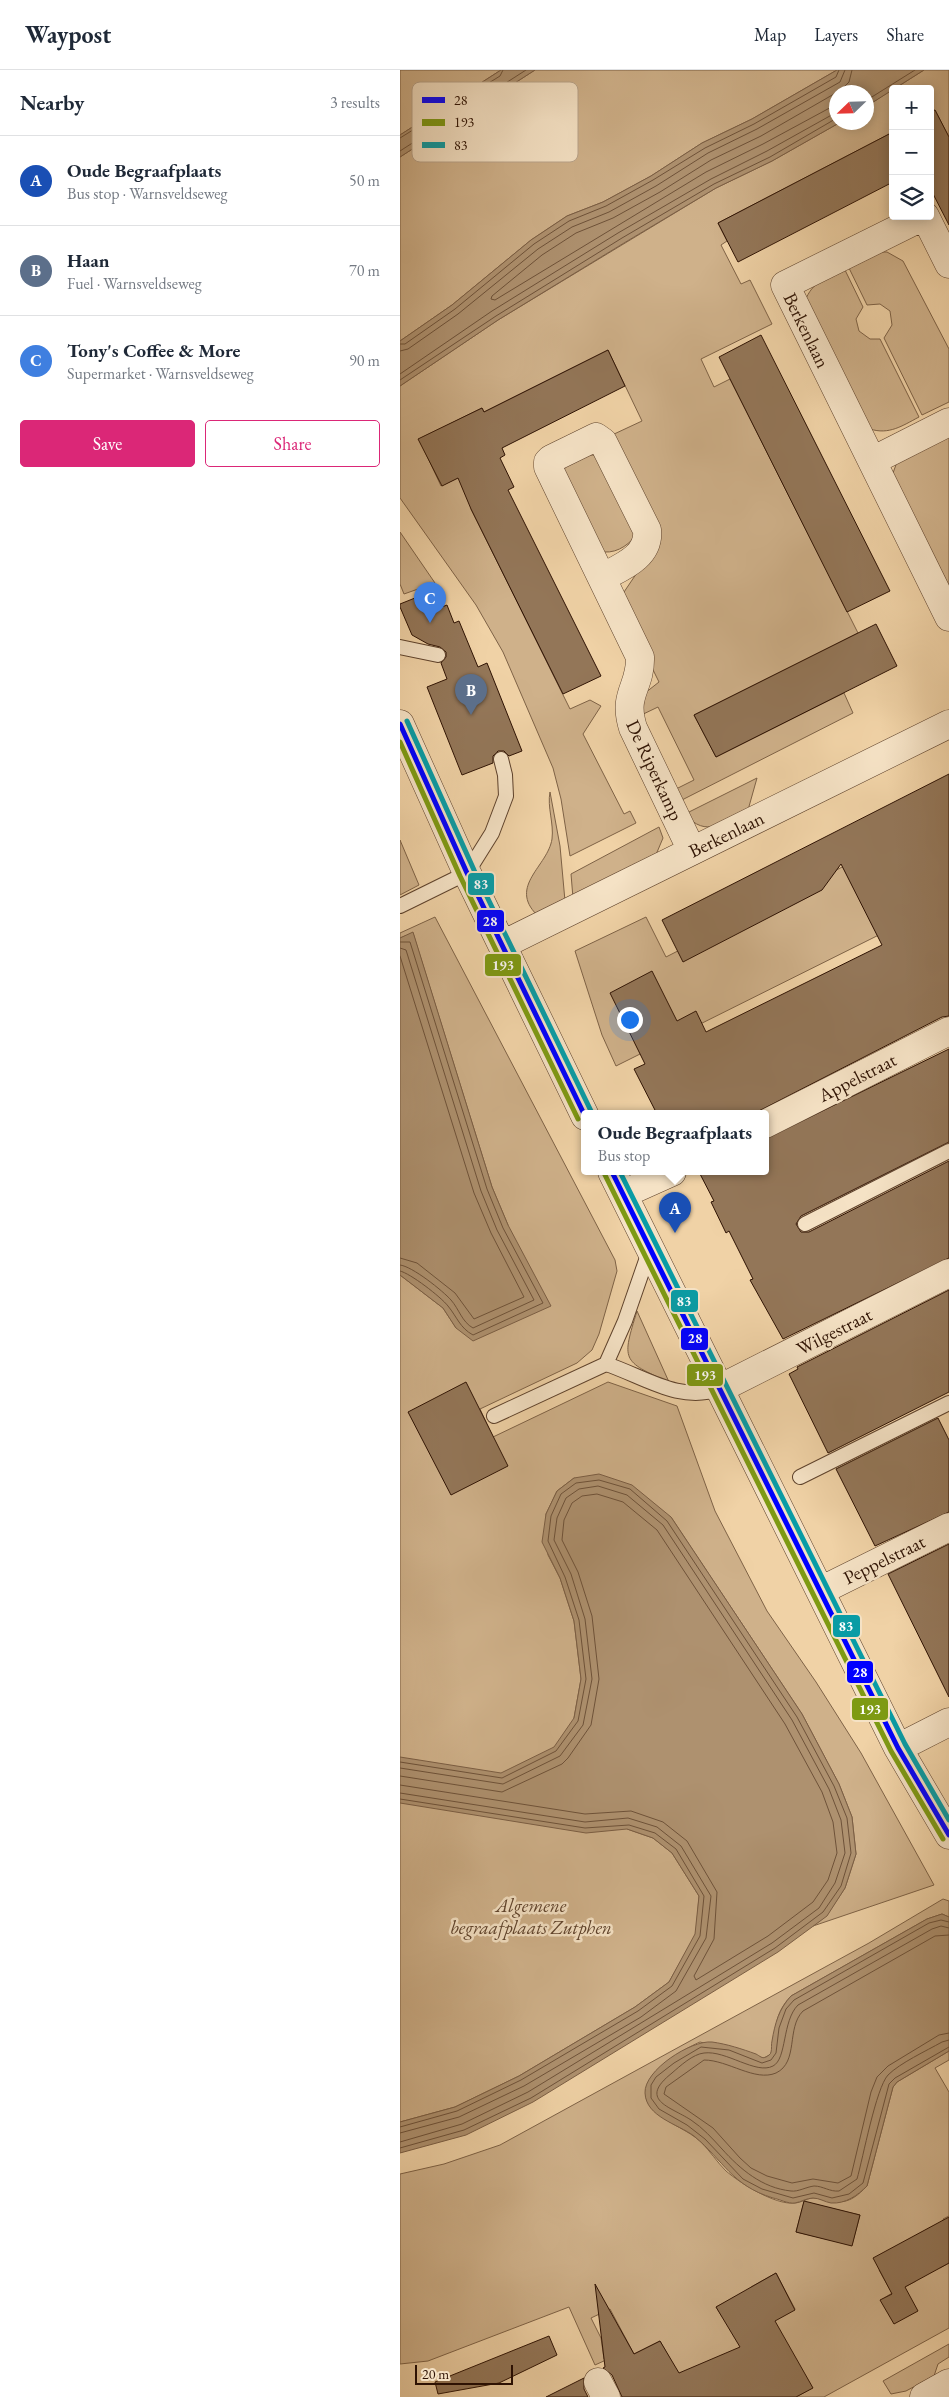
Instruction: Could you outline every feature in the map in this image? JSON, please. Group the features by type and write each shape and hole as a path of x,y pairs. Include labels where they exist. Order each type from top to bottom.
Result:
{"street":[{"name":"Berkenlaan","path":"916,220 785,285 949,617"},
{"name":"Berkenlaan","path":"926,220 949,264"},
{"path":"872,461 949,422"},
{"name":"De Riperkamp","path":"603,577 631,563 646,546 648,538 647,530 603,442 596,437 551,459 548,464 640,657 640,671 630,695 628,711 632,728 692,851"},
{"path":"400,724 467,873 582,1110"},
{"name":"Berkenlaan","path":"502,945 949,724"},
{"name":"Appelstraat","path":"769,1122 949,1031"},
{"path":"657,1175 618,1183 898,1748 949,1835"},
{"name":"Wilgestraat","path":"719,1388 949,1273"},
{"name":"Peppelstraat","path":"820,1591 949,1527"},
{"path":"898,1748 949,1722"},
{"path":"924,2397 949,2383"}],"lane":[{"path":"400,646 438,655"},
{"path":"400,906 467,873 492,832 506,796 505,775 501,760"},
{"path":"805,1224 949,1152"},
{"path":"494,1416 606,1364 625,1321 650,1249"},
{"path":"606,1364 678,1392 697,1393 719,1388"},
{"path":"800,1477 949,1403"}],"green space":[{"path":"400,70 501,70 482,82 412,82 412,127 400,135"},
{"path":"535,70 837,70 752,119 702,143 651,176 603,202 567,216 531,240 452,305 400,341 400,157 412,149 412,162 578,162 578,82 516,82"},
{"path":"924,70 949,70 949,137 934,110 934,85 900,85"},
{"path":"889,92 889,134 718,223 727,241 721,245 741,284 750,280 772,324 701,359 714,387 730,379 858,633 694,715 716,757 844,693 853,713 678,802 672,791 694,780 658,707 635,718 631,704 659,682 625,613 624,592 651,552 612,435 642,421 608,350 484,412 482,408 419,439 441,486 460,477 473,506 471,509 570,709 590,700 601,706 583,734 624,814 630,811 636,823 570,856 561,799 553,768 503,652 476,605 400,498 400,386 498,320 716,188 772,161 829,129 874,130 874,101"},
{"path":"877,252 887,252 903,261 949,349 949,402 922,415 884,338 892,325 890,311 880,304 867,305 848,266"},
{"path":"844,268 863,307 856,319 859,331 870,339 880,339 919,417 895,429 877,431 870,429 805,301 816,285 826,277"},
{"path":"949,433 949,591 895,485 893,473 897,462"},
{"path":"594,455 638,532 632,540 615,551 604,552 563,472 566,466"},
{"path":"400,532 435,583 404,594 400,584"},
{"path":"757,778 748,810 723,823 708,827 700,826 685,814"},
{"path":"550,792 560,846 565,901 537,915 529,905 528,885 549,849 552,839"},
{"path":"942,816 949,900 616,1066 602,1035 575,951 646,917 666,957"},
{"path":"659,827 663,838 655,857 573,898 571,874"},
{"path":"400,840 419,885 400,895"},
{"name":"Algemene begraafplaats Zutphen","path":"435,917 615,1260 617,1271 599,1334 592,1350 577,1363 480,1409 493,1437 608,1382 677,1406 715,1511 767,1611 816,1682 861,1753 934,1885 813,1926 827,1915 845,1888 856,1854 852,1817 839,1784 802,1714 671,1517 574,1478 557,1491 546,1514 548,1555 560,1578 574,1621 581,1679 574,1718 627,1829 653,1838 672,1853 699,1896 696,1934 669,1982 635,2007 519,2076 455,2107 400,2122 400,1275 443,1308 456,1328 508,1225 492,1187 413,933 400,938 400,933"},
{"path":"637,1311 669,1382 642,1369 629,1357 629,1340"},
{"path":"943,1899 949,1901 949,1917 942,1914 927,1919 791,1996 778,2016 771,2054 763,2058 700,2042 667,2062 657,2071 649,2081 646,2092 648,2103 662,2117 701,2142 726,2171 768,2197 786,2203 797,2203 813,2198 838,2202 844,2201 855,2197 867,2186 893,2087 897,2082 949,2051 949,2060 935,2068 949,2092 949,2216 943,2219 946,2224 903,2257 879,2270 892,2293 881,2300 916,2281 914,2277 937,2263 940,2268 949,2263 949,2328 824,2397 796,2397 812,2388 679,2397 669,2357 660,2341 634,2354 610,2309 591,2318 601,2338 604,2359 606,2360 595,2365 569,2307 428,2361 400,2364 400,2174 444,2164 500,2145 869,1943","holes":["804,2202 860,2215 852,2245 796,2232","776,2273 795,2309 770,2323 751,2287","739,2295 723,2318 716,2307"]},
{"path":"949,2344 949,2357 938,2364 934,2376 906,2391 891,2394 883,2381"}],"water":[{"path":"501,70 535,70 516,82 482,82"},
{"path":"837,70 924,70 900,85 889,85 889,92 874,102 874,85 829,85 829,129 772,161 716,188 624,243 498,320 400,386 400,341 452,305 531,240 567,216 603,202 651,176 702,143 752,119"},
{"path":"412,127 412,149 400,157 400,135"},
{"path":"413,932 492,1187 508,1225 551,1306 473,1341 456,1328 443,1308 400,1275 400,938"},
{"path":"599,1474 632,1485 671,1517 802,1714 839,1784 852,1817 856,1854 845,1888 827,1916 778,1952 533,2102 466,2135 400,2153 400,2122 455,2107 519,2076 635,2007 669,1982 695,1934 699,1896 672,1853 653,1838 627,1829 586,1833 400,1803 400,1757 501,1773 554,1747 574,1718 581,1679 574,1621 560,1578 542,1542 546,1514 557,1491 574,1478"},
{"path":"942,1914 949,1917 949,2051 897,2082 893,2087 867,2186 856,2196 836,2203 813,2198 792,2203 759,2193 729,2172 694,2136 664,2119 651,2108 645,2093 647,2084 652,2075 670,2058 693,2046 712,2042 766,2057 771,2053 773,2034 778,2017 783,2006 791,1996 927,1919"}],"building":[{"path":"934,110 949,137 949,225 934,196"},
{"path":"889,134 889,184 738,262 718,223"},
{"path":"761,335 890,591 847,612 719,357"},
{"path":"608,350 625,386 502,448 505,455 500,458 514,487 508,490 601,676 563,694 471,509 458,478 442,486 418,439 482,408 484,412"},
{"path":"430,592 437,609 447,605 454,623 459,621 478,667 487,663 522,751 509,756 504,751 498,751 493,756 493,763 462,775 427,687 447,679 441,663 446,657 446,652 440,647 428,644 412,635 400,607 400,604"},
{"path":"876,624 897,666 716,757 694,715"},
{"path":"949,774 949,1016 942,1017 761,1110 655,1110 634,1069 645,1064 610,993 652,971 677,1021 696,1011 706,1032 882,945 841,864 822,890 683,962 662,920"},
{"path":"949,1049 949,1142 801,1216 796,1224 801,1232 809,1232 949,1161 949,1258 783,1339 750,1280 753,1279 729,1231 726,1233 711,1202 714,1201 701,1175 769,1175 769,1137"},
{"path":"949,1290 949,1392 828,1453 789,1374 798,1369 797,1367"},
{"path":"466,1382 508,1466 451,1495 408,1412"},
{"path":"938,1418 949,1440 949,1512 875,1546 836,1469"},
{"path":"949,1544 949,1697 888,1574"},
{"path":"804,2201 860,2215 852,2246 796,2232"},
{"path":"949,2217 949,2263 905,2287 918,2311 894,2324 880,2300 892,2294 873,2258"},
{"path":"776,2273 795,2310 775,2321 813,2388 796,2397 622,2397 612,2375 603,2368 605,2367 595,2284 634,2354 660,2341 679,2373 740,2347 716,2307"},
{"path":"549,2336 557,2355 499,2383 438,2394 435,2382"},
{"path":"584,2378 584,2389 588,2397 546,2397"}],"transit line":[{"name":"83","path":"407,721 474,870 591,1110"},
{"name":"28","path":"400,724 467,873 582,1110"},
{"name":"193","path":"400,742 460,876 578,1119"},
{"name":"193","path":"605,1175 891,1751 943,1839"},
{"name":"28","path":"613,1175 898,1748 949,1835"},
{"name":"83","path":"621,1175 905,1744 949,1820"}],"place":[{"name":"Tony's Coffee & More","path":"430,623"},
{"name":"Haan","path":"471,715"},
{"name":"Oude Begraafplaats","path":"675,1233"}]}
